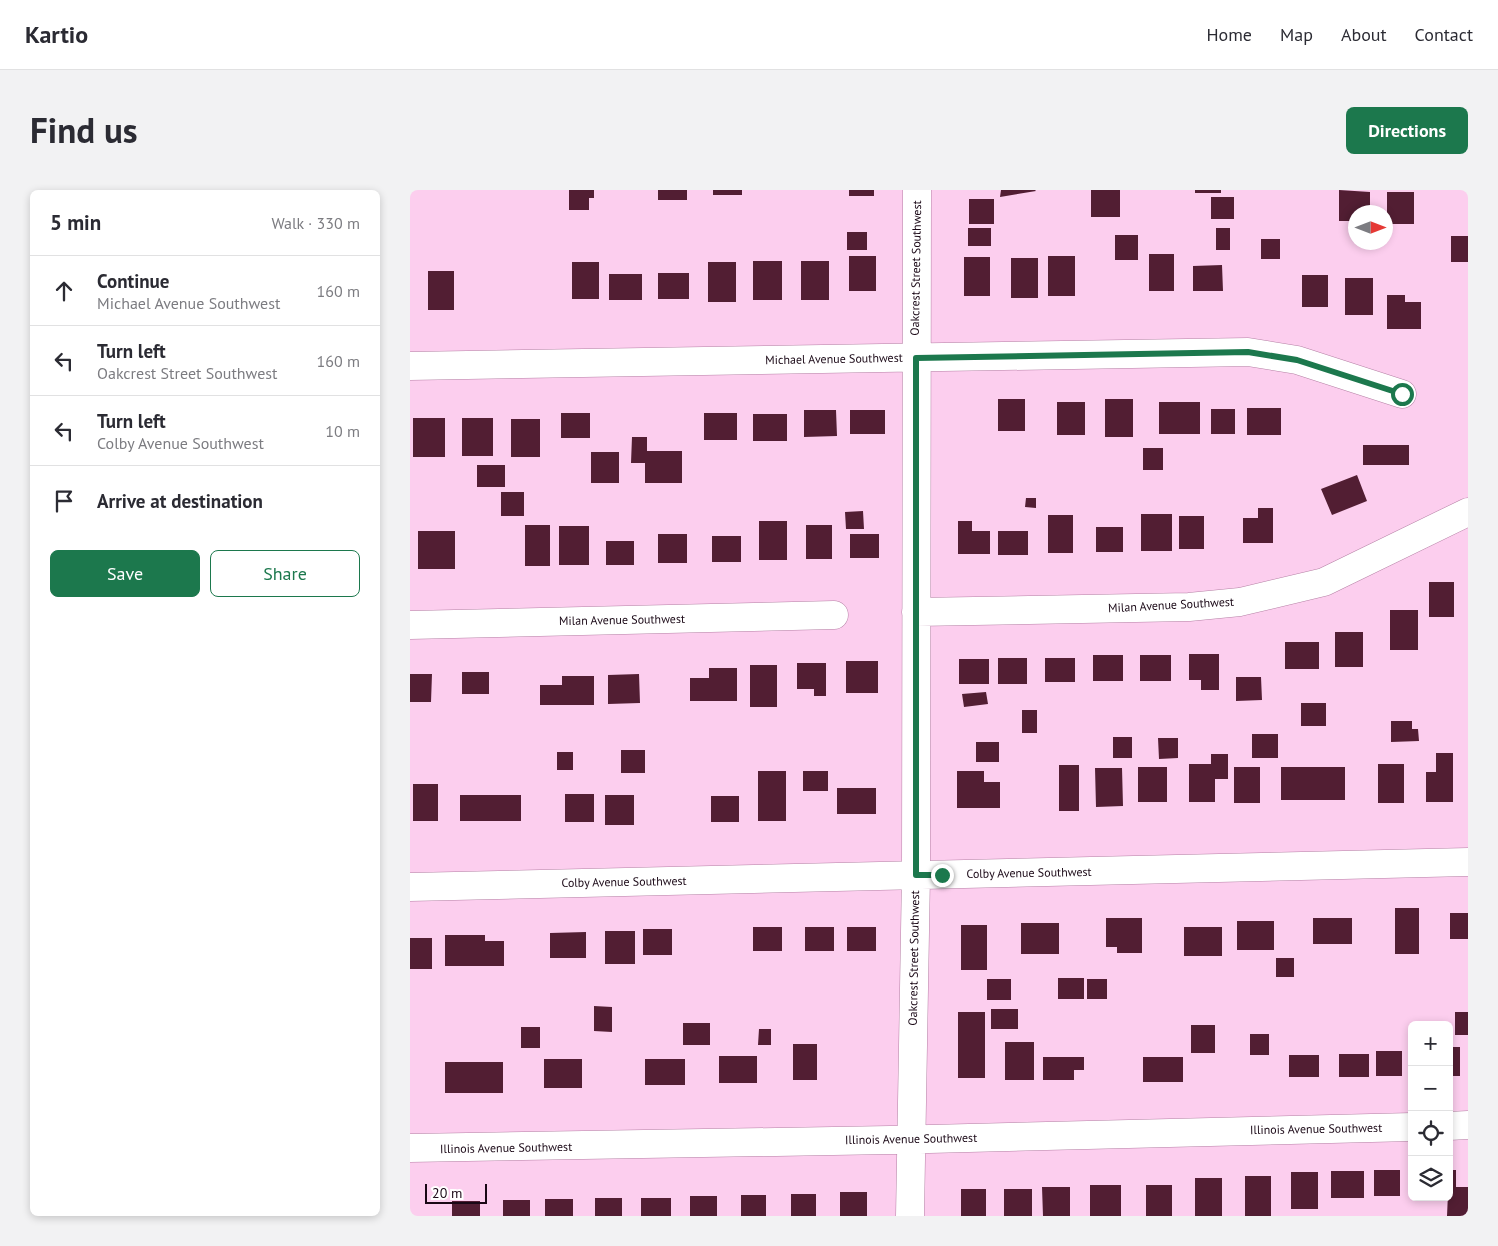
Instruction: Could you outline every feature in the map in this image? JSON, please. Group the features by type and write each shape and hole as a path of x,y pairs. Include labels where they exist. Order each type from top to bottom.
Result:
{"street":[{"name":"Oakcrest Street Southwest","path":"910,1216 916,875 917,190"},
{"name":"Michael Avenue Southwest","path":"410,366 1248,352 1297,360 1402,394"},
{"name":"Milan Avenue Southwest","path":"916,612 1189,607 1240,602 1324,582 1468,512"},
{"name":"Milan Avenue Southwest","path":"410,626 834,615"},
{"name":"Colby Avenue Southwest","path":"410,887 1468,862"},
{"path":"1453,1126 1468,1125"},
{"name":"Illinois Avenue Southwest","path":"410,1148 1408,1127"}],"building":[{"path":"569,190 594,190 594,198 589,198 589,210 569,210"},
{"path":"658,190 687,190 687,200 658,200"},
{"path":"713,190 742,190 742,195 713,195"},
{"path":"849,190 874,190 874,196 849,196"},
{"path":"1001,190 1035,190 1036,191 1000,197"},
{"path":"1091,190 1120,190 1120,217 1091,217"},
{"path":"1195,190 1221,190 1221,193 1195,193"},
{"path":"1339,190 1370,192 1370,205 1348,205 1348,221 1339,221"},
{"path":"1387,192 1414,192 1414,224 1393,224 1393,205 1387,205"},
{"path":"1211,197 1234,197 1234,219 1211,219"},
{"path":"969,199 994,199 994,224 969,224"},
{"path":"968,228 991,228 991,246 968,246"},
{"path":"1216,228 1230,228 1230,250 1216,250"},
{"path":"847,232 867,232 867,250 847,250"},
{"path":"1115,235 1138,235 1138,260 1115,260"},
{"path":"1451,236 1468,236 1468,262 1451,262"},
{"path":"1261,239 1280,239 1280,259 1261,259"},
{"path":"1149,254 1174,254 1174,291 1149,291"},
{"path":"849,256 876,256 876,291 849,291"},
{"path":"1048,256 1075,256 1075,296 1048,296"},
{"path":"964,257 990,257 990,296 964,296"},
{"path":"1011,258 1038,258 1038,298 1011,298"},
{"path":"753,261 782,261 782,300 753,300"},
{"path":"801,261 829,261 829,300 801,300"},
{"path":"572,262 599,262 599,299 572,299"},
{"path":"708,262 736,262 736,302 708,302"},
{"path":"1222,265 1223,291 1193,291 1193,266"},
{"path":"428,271 454,271 454,310 428,310"},
{"path":"658,273 689,273 689,299 658,299"},
{"path":"609,274 642,274 642,300 609,300"},
{"path":"1302,275 1328,275 1328,307 1302,307"},
{"path":"1345,278 1373,278 1373,315 1345,315"},
{"path":"1387,295 1405,295 1405,302 1421,302 1421,329 1387,329"},
{"path":"998,399 1025,399 1025,431 998,431"},
{"path":"1105,399 1133,399 1133,437 1105,437"},
{"path":"1057,402 1085,402 1085,435 1057,435"},
{"path":"1159,402 1200,402 1200,434 1159,434"},
{"path":"1247,408 1281,408 1281,435 1247,435"},
{"path":"1211,409 1235,409 1235,434 1211,434"},
{"path":"804,410 836,410 837,436 804,437"},
{"path":"850,410 885,410 885,434 850,434"},
{"path":"561,413 590,413 590,438 561,438"},
{"path":"704,413 737,413 737,440 704,440"},
{"path":"753,414 787,414 787,441 753,441"},
{"path":"413,418 445,418 445,457 413,457"},
{"path":"462,418 493,418 493,456 462,456"},
{"path":"511,419 540,419 540,457 511,457"},
{"path":"632,437 647,437 647,451 682,451 682,483 645,483 645,463 631,463"},
{"path":"1363,445 1409,445 1409,465 1363,465"},
{"path":"1143,448 1163,448 1163,470 1143,470"},
{"path":"591,452 619,452 619,483 591,483"},
{"path":"477,465 505,465 505,487 477,487"},
{"path":"1357,475 1367,501 1332,515 1321,489"},
{"path":"501,492 524,492 524,516 501,516"},
{"path":"1026,498 1036,498 1036,508 1025,507"},
{"path":"1258,508 1273,508 1273,543 1243,543 1243,518 1258,518"},
{"path":"863,511 864,529 846,529 845,512"},
{"path":"1141,514 1172,514 1172,551 1141,551"},
{"path":"1048,515 1073,515 1073,553 1048,553"},
{"path":"1179,516 1204,516 1204,549 1179,549"},
{"path":"759,521 787,521 787,560 759,560"},
{"path":"958,521 972,521 972,531 990,531 990,554 958,554"},
{"path":"525,525 550,525 550,566 525,566"},
{"path":"806,525 832,525 832,559 806,559"},
{"path":"559,526 589,526 589,565 559,565"},
{"path":"1096,527 1123,527 1123,552 1096,552"},
{"path":"418,531 455,531 455,569 418,569"},
{"path":"998,531 1028,531 1028,555 998,555"},
{"path":"658,534 687,534 687,563 658,563"},
{"path":"850,534 879,534 879,558 850,558"},
{"path":"712,536 741,536 741,562 712,562"},
{"path":"606,541 634,541 634,565 606,565"},
{"path":"1429,582 1454,582 1454,617 1429,617"},
{"path":"1390,610 1418,610 1418,650 1390,650"},
{"path":"1335,632 1363,632 1363,667 1335,667"},
{"path":"1285,642 1319,642 1319,669 1285,669"},
{"path":"1189,654 1219,654 1219,690 1201,690 1201,680 1189,680"},
{"path":"1093,655 1123,655 1123,681 1093,681"},
{"path":"1140,655 1171,655 1171,681 1140,681"},
{"path":"998,658 1027,658 1027,684 998,684"},
{"path":"1045,658 1075,658 1075,682 1045,682"},
{"path":"959,659 989,659 989,684 959,684"},
{"path":"846,661 878,661 878,693 846,693"},
{"path":"797,663 826,663 826,696 814,696 814,689 797,689"},
{"path":"750,665 777,665 777,707 750,707"},
{"path":"709,668 737,668 737,701 690,701 690,678 709,678"},
{"path":"462,672 489,672 489,694 462,694"},
{"path":"410,674 432,674 431,702 410,702"},
{"path":"639,674 640,703 608,704 608,675"},
{"path":"562,676 594,676 594,705 540,705 540,685 562,685"},
{"path":"1236,677 1261,677 1262,700 1236,701"},
{"path":"986,692 988,704 964,707 962,694"},
{"path":"1301,703 1326,703 1326,726 1301,726"},
{"path":"1022,710 1037,710 1037,733 1022,733"},
{"path":"1391,721 1412,721 1412,729 1418,729 1419,741 1391,742"},
{"path":"1252,734 1278,734 1278,758 1252,758"},
{"path":"1113,737 1132,737 1132,758 1113,758"},
{"path":"1158,738 1178,738 1178,758 1159,759"},
{"path":"976,742 999,742 999,762 976,762"},
{"path":"621,750 645,750 645,773 621,773"},
{"path":"557,752 573,752 573,770 557,770"},
{"path":"1436,753 1453,753 1453,802 1426,802 1426,772 1436,772"},
{"path":"1211,754 1228,754 1228,779 1215,779 1215,802 1189,802 1189,764 1211,764"},
{"path":"1378,764 1404,764 1404,803 1378,803"},
{"path":"1059,765 1079,765 1079,811 1059,811"},
{"path":"1138,767 1167,767 1167,802 1138,802"},
{"path":"1234,767 1260,767 1260,803 1234,803"},
{"path":"1281,767 1345,767 1345,800 1281,800"},
{"path":"1095,768 1122,768 1123,806 1096,807"},
{"path":"758,771 786,771 786,821 758,821"},
{"path":"803,771 828,771 828,791 803,791"},
{"path":"957,771 984,771 984,782 1000,782 1000,808 957,808"},
{"path":"413,784 438,784 438,821 413,821"},
{"path":"837,788 876,788 876,814 837,814"},
{"path":"565,794 594,794 594,822 565,822"},
{"path":"460,795 521,795 521,821 460,821"},
{"path":"605,795 634,795 634,825 605,825"},
{"path":"711,796 739,796 739,822 711,822"},
{"path":"1395,908 1419,908 1419,954 1395,954"},
{"path":"1450,913 1468,913 1468,939 1450,939"},
{"path":"1106,918 1142,918 1142,953 1117,953 1117,947 1106,947"},
{"path":"1313,918 1352,918 1352,944 1313,944"},
{"path":"1237,921 1274,921 1274,950 1237,950"},
{"path":"1021,923 1059,923 1059,954 1021,954"},
{"path":"961,925 987,925 987,970 961,970"},
{"path":"753,927 782,927 782,951 753,951"},
{"path":"805,927 834,927 834,951 805,951"},
{"path":"847,927 876,927 876,951 847,951"},
{"path":"1184,927 1222,927 1222,956 1184,956"},
{"path":"643,929 672,929 672,955 643,955"},
{"path":"605,931 635,931 635,964 605,964"},
{"path":"586,932 586,958 550,958 550,933"},
{"path":"445,935 485,935 485,941 504,941 504,966 445,966"},
{"path":"410,938 432,938 432,969 410,969"},
{"path":"1276,958 1294,958 1294,977 1276,977"},
{"path":"1058,978 1084,978 1084,999 1058,999"},
{"path":"987,979 1011,979 1011,1000 987,1000"},
{"path":"1087,979 1107,979 1107,999 1087,999"},
{"path":"594,1006 612,1007 612,1032 594,1031"},
{"path":"991,1009 1018,1009 1018,1029 991,1029"},
{"path":"958,1012 985,1012 985,1078 958,1078"},
{"path":"1455,1012 1468,1012 1468,1035 1455,1035"},
{"path":"683,1023 710,1023 710,1045 683,1045"},
{"path":"1191,1025 1215,1025 1215,1053 1191,1053"},
{"path":"521,1027 540,1027 540,1048 521,1048"},
{"path":"759,1029 771,1029 771,1045 758,1045"},
{"path":"1250,1034 1269,1034 1269,1055 1250,1055"},
{"path":"1005,1042 1034,1042 1034,1080 1005,1080"},
{"path":"793,1044 817,1044 817,1080 793,1080"},
{"path":"1453,1047 1460,1047 1460,1076 1453,1076"},
{"path":"1376,1051 1402,1051 1402,1076 1376,1076"},
{"path":"1339,1054 1369,1054 1369,1077 1339,1077"},
{"path":"1289,1055 1319,1055 1319,1077 1289,1077"},
{"path":"719,1056 757,1056 757,1083 719,1083"},
{"path":"1043,1057 1084,1057 1084,1070 1074,1070 1074,1080 1043,1080"},
{"path":"1143,1057 1183,1057 1183,1082 1143,1082"},
{"path":"544,1059 582,1059 582,1088 544,1088"},
{"path":"645,1059 685,1059 685,1085 645,1085"},
{"path":"445,1062 503,1062 503,1093 445,1093"},
{"path":"1374,1170 1400,1170 1400,1196 1374,1196"},
{"path":"1453,1170 1456,1170 1456,1187 1468,1187 1468,1216 1447,1216 1448,1201 1453,1201"},
{"path":"1331,1171 1364,1171 1364,1198 1331,1198"},
{"path":"1291,1172 1318,1172 1318,1209 1291,1209"},
{"path":"1245,1176 1271,1176 1271,1216 1245,1216"},
{"path":"1195,1178 1222,1178 1222,1216 1195,1216"},
{"path":"1090,1185 1121,1185 1121,1216 1090,1216"},
{"path":"1146,1185 1172,1185 1172,1216 1146,1216"},
{"path":"1042,1187 1070,1187 1070,1216 1043,1216"},
{"path":"961,1189 986,1189 986,1216 961,1216"},
{"path":"1004,1189 1032,1189 1032,1216 1004,1216"},
{"path":"840,1192 867,1192 867,1216 840,1216"},
{"path":"791,1194 816,1194 816,1216 791,1216"},
{"path":"741,1195 766,1195 766,1216 741,1216"},
{"path":"690,1196 717,1196 717,1216 690,1216"},
{"path":"595,1198 622,1198 622,1216 595,1216"},
{"path":"641,1198 671,1198 671,1216 641,1216"},
{"path":"545,1199 573,1199 573,1216 545,1216"},
{"path":"503,1200 530,1200 530,1216 503,1216"},
{"path":"452,1201 480,1201 480,1216 452,1216"}],"route":[{"path":"942,875 916,875 916,358 1248,352 1297,360 1402,394"}]}
